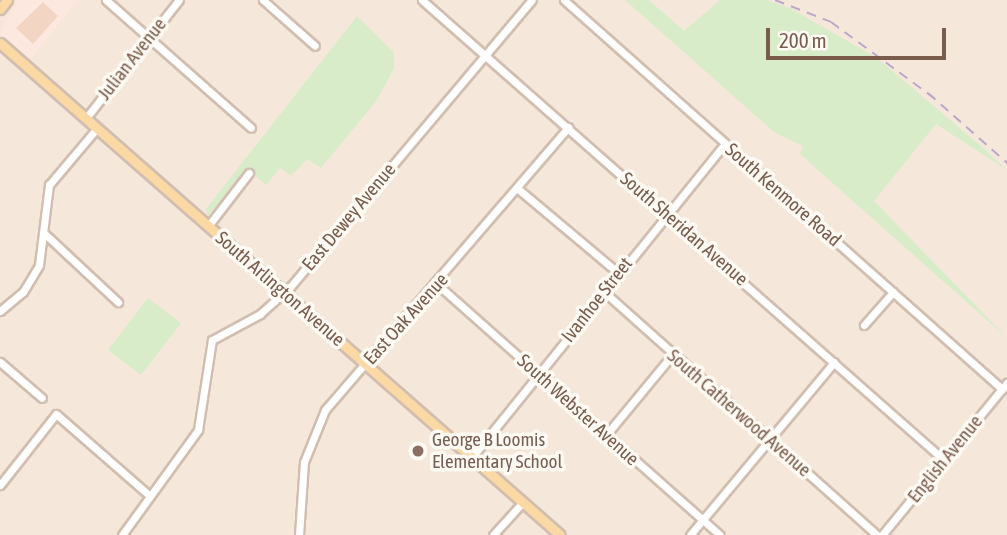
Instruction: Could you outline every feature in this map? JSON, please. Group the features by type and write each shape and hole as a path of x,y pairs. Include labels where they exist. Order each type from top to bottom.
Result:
{"main road":[{"path":"0,9 7,0"},
{"name":"South Arlington Avenue","path":"0,43 560,535"}],"street":[{"path":"106,0 251,128"},
{"name":"Julian Avenue","path":"86,118 179,0"},
{"path":"263,0 314,46"},
{"name":"South Sheridan Avenue","path":"422,0 944,460"},
{"name":"East Dewey Avenue","path":"122,535 198,430 212,340 284,293 531,0"},
{"name":"South Kenmore Road","path":"564,0 893,292 1004,386"},
{"name":"East Oak Avenue","path":"299,535 310,438 325,411 437,284 568,127"},
{"name":"Julian Avenue","path":"0,311 34,276 45,234 49,185 97,128"},
{"name":"Ivanhoe Street","path":"472,457 540,376 602,290 726,144"},
{"path":"208,226 249,173"},
{"path":"517,188 617,272"},
{"path":"45,234 118,302"},
{"name":"South Webster Avenue","path":"437,284 720,535"},
{"name":"South Catherwood Avenue","path":"602,290 769,440 880,535"},
{"path":"864,325 893,292"},
{"path":"606,435 673,354"},
{"path":"0,362 42,398"},
{"path":"690,535 834,362"},
{"name":"English Avenue","path":"880,535 1004,386"},
{"path":"0,485 56,414 149,495"},
{"path":"493,535 523,502"}],"shaded area":[{"path":"0,0 1007,0 1007,535 0,535"},
{"path":"18,0 78,0 30,60 0,33"}],"green space":[{"path":"625,0 649,0 684,31 720,0 766,0 790,8 877,58 982,147 1007,170 936,124 874,201 1007,338 800,154 803,146 774,132"},
{"path":"357,16 394,53 394,68 377,100 321,168 307,159 291,176 280,168 266,185 249,170 208,215 206,209"},
{"path":"148,298 181,323 141,375 108,350"}],"building":[{"path":"43,2 58,16 33,44 16,28"}],"railway":[{"path":"775,0 831,22 934,98"},
{"path":"928,93 1007,163"}],"place":[{"name":"George B Loomis Elementary School","path":"418,451"}]}
